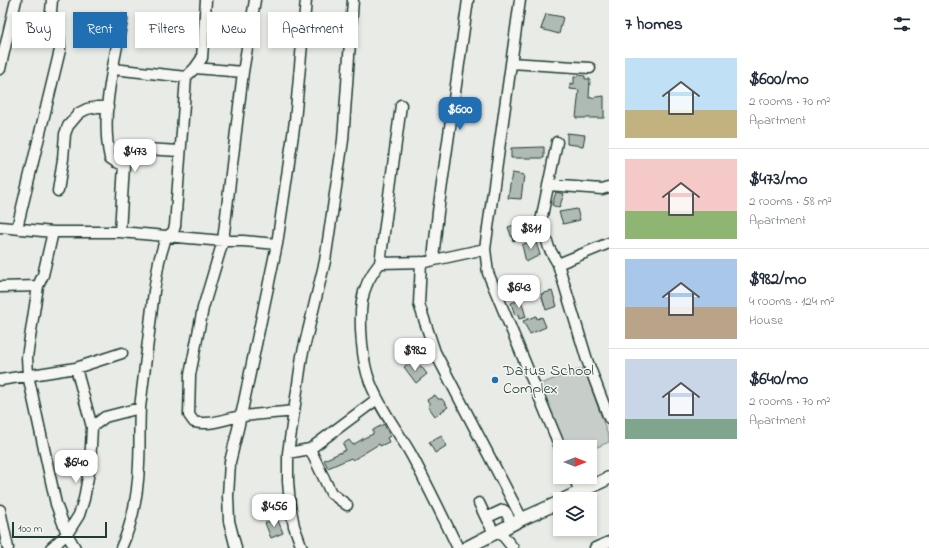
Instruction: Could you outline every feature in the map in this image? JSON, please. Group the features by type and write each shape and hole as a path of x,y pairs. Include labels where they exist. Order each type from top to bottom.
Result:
{"main road":[{"path":"580,492 609,478"},
{"path":"466,548 516,522 553,505"}],"street":[{"path":"0,69 16,0"},
{"path":"17,228 60,50 59,36 52,22 52,0"},
{"path":"121,548 127,536 135,503 139,466 138,430 140,408 144,390 154,291 159,261 166,237 173,232 175,226 186,77 202,58 206,0"},
{"path":"255,0 243,72 223,241 196,337 190,374 189,414 194,422 199,423 218,422 241,416 293,411"},
{"path":"236,548 229,521 228,496 230,462 277,244 295,121 306,0"},
{"path":"302,548 294,526 290,505 288,453 302,356 325,261 332,218 343,140 353,0"},
{"path":"433,259 445,160 468,0"},
{"path":"520,0 485,249 488,273 557,440"},
{"path":"117,48 108,107 107,144 110,158 124,165"},
{"path":"511,63 590,68"},
{"path":"195,68 243,72"},
{"path":"113,70 186,77"},
{"path":"401,105 380,263 373,272 362,301 363,354 369,381 377,399 411,455 458,548"},
{"path":"58,191 65,134 68,126 79,113 97,107 108,107"},
{"path":"557,142 542,221 549,248 558,264 587,360 609,418"},
{"path":"120,232 125,152 127,148 180,151"},
{"path":"548,185 602,189 609,187"},
{"path":"0,227 53,232 120,232 166,237 277,244"},
{"path":"53,232 43,275 38,286 27,357 28,374 56,504 67,534 75,548"},
{"path":"558,264 609,243"},
{"path":"380,263 421,262 485,249"},
{"path":"421,262 419,304 434,352 462,404 496,474 516,522"},
{"path":"0,287 38,286"},
{"path":"0,380 28,374 76,368 122,353"},
{"path":"51,548 67,534 79,514 84,499 90,466 92,427 76,368"},
{"path":"288,453 310,449 377,399"},
{"path":"92,427 105,417 140,408"},
{"path":"310,449 331,493 347,505"},
{"path":"577,484 580,492"},
{"path":"478,503 486,518 497,533 513,548"},
{"path":"0,510 8,548"},
{"path":"486,518 505,510 516,522"},
{"path":"595,548 609,542"}],"shaded area":[{"path":"584,368 609,438 609,442 597,447 597,440 563,440 540,384"}],"building":[{"path":"546,14 563,17 559,34 541,29"},
{"path":"578,75 585,76 585,79 590,79 589,98 604,96 604,118 576,118 579,90 570,89 570,83 574,84 574,77 577,77"},
{"path":"567,133 585,135 583,146 567,144"},
{"path":"544,147 544,158 511,158 511,148"},
{"path":"512,173 524,175 521,199 508,198"},
{"path":"556,192 564,194 559,208 552,205"},
{"path":"577,209 580,220 563,224 559,212"},
{"path":"518,224 523,237 513,241 508,227"},
{"path":"535,239 540,255 526,262 522,245"},
{"path":"552,291 557,306 546,310 541,294"},
{"path":"521,300 526,317 519,319 518,314 515,315 511,303"},
{"path":"536,316 537,319 542,317 546,327 530,334 523,321"},
{"path":"412,361 418,368 421,366 427,374 416,383 404,367"},
{"path":"435,395 438,399 442,399 448,407 435,416 428,406 430,404 427,400"},
{"path":"384,424 390,436 387,438 389,442 380,446 379,444 353,460 351,458 328,468 324,460 346,450 343,444 349,440 353,445 373,434 373,430"},
{"path":"442,436 446,446 435,453 429,442"},
{"path":"277,518 283,533 271,538 265,523"}],"place":[{"name":"Datus School Complex","path":"495,380"}]}
